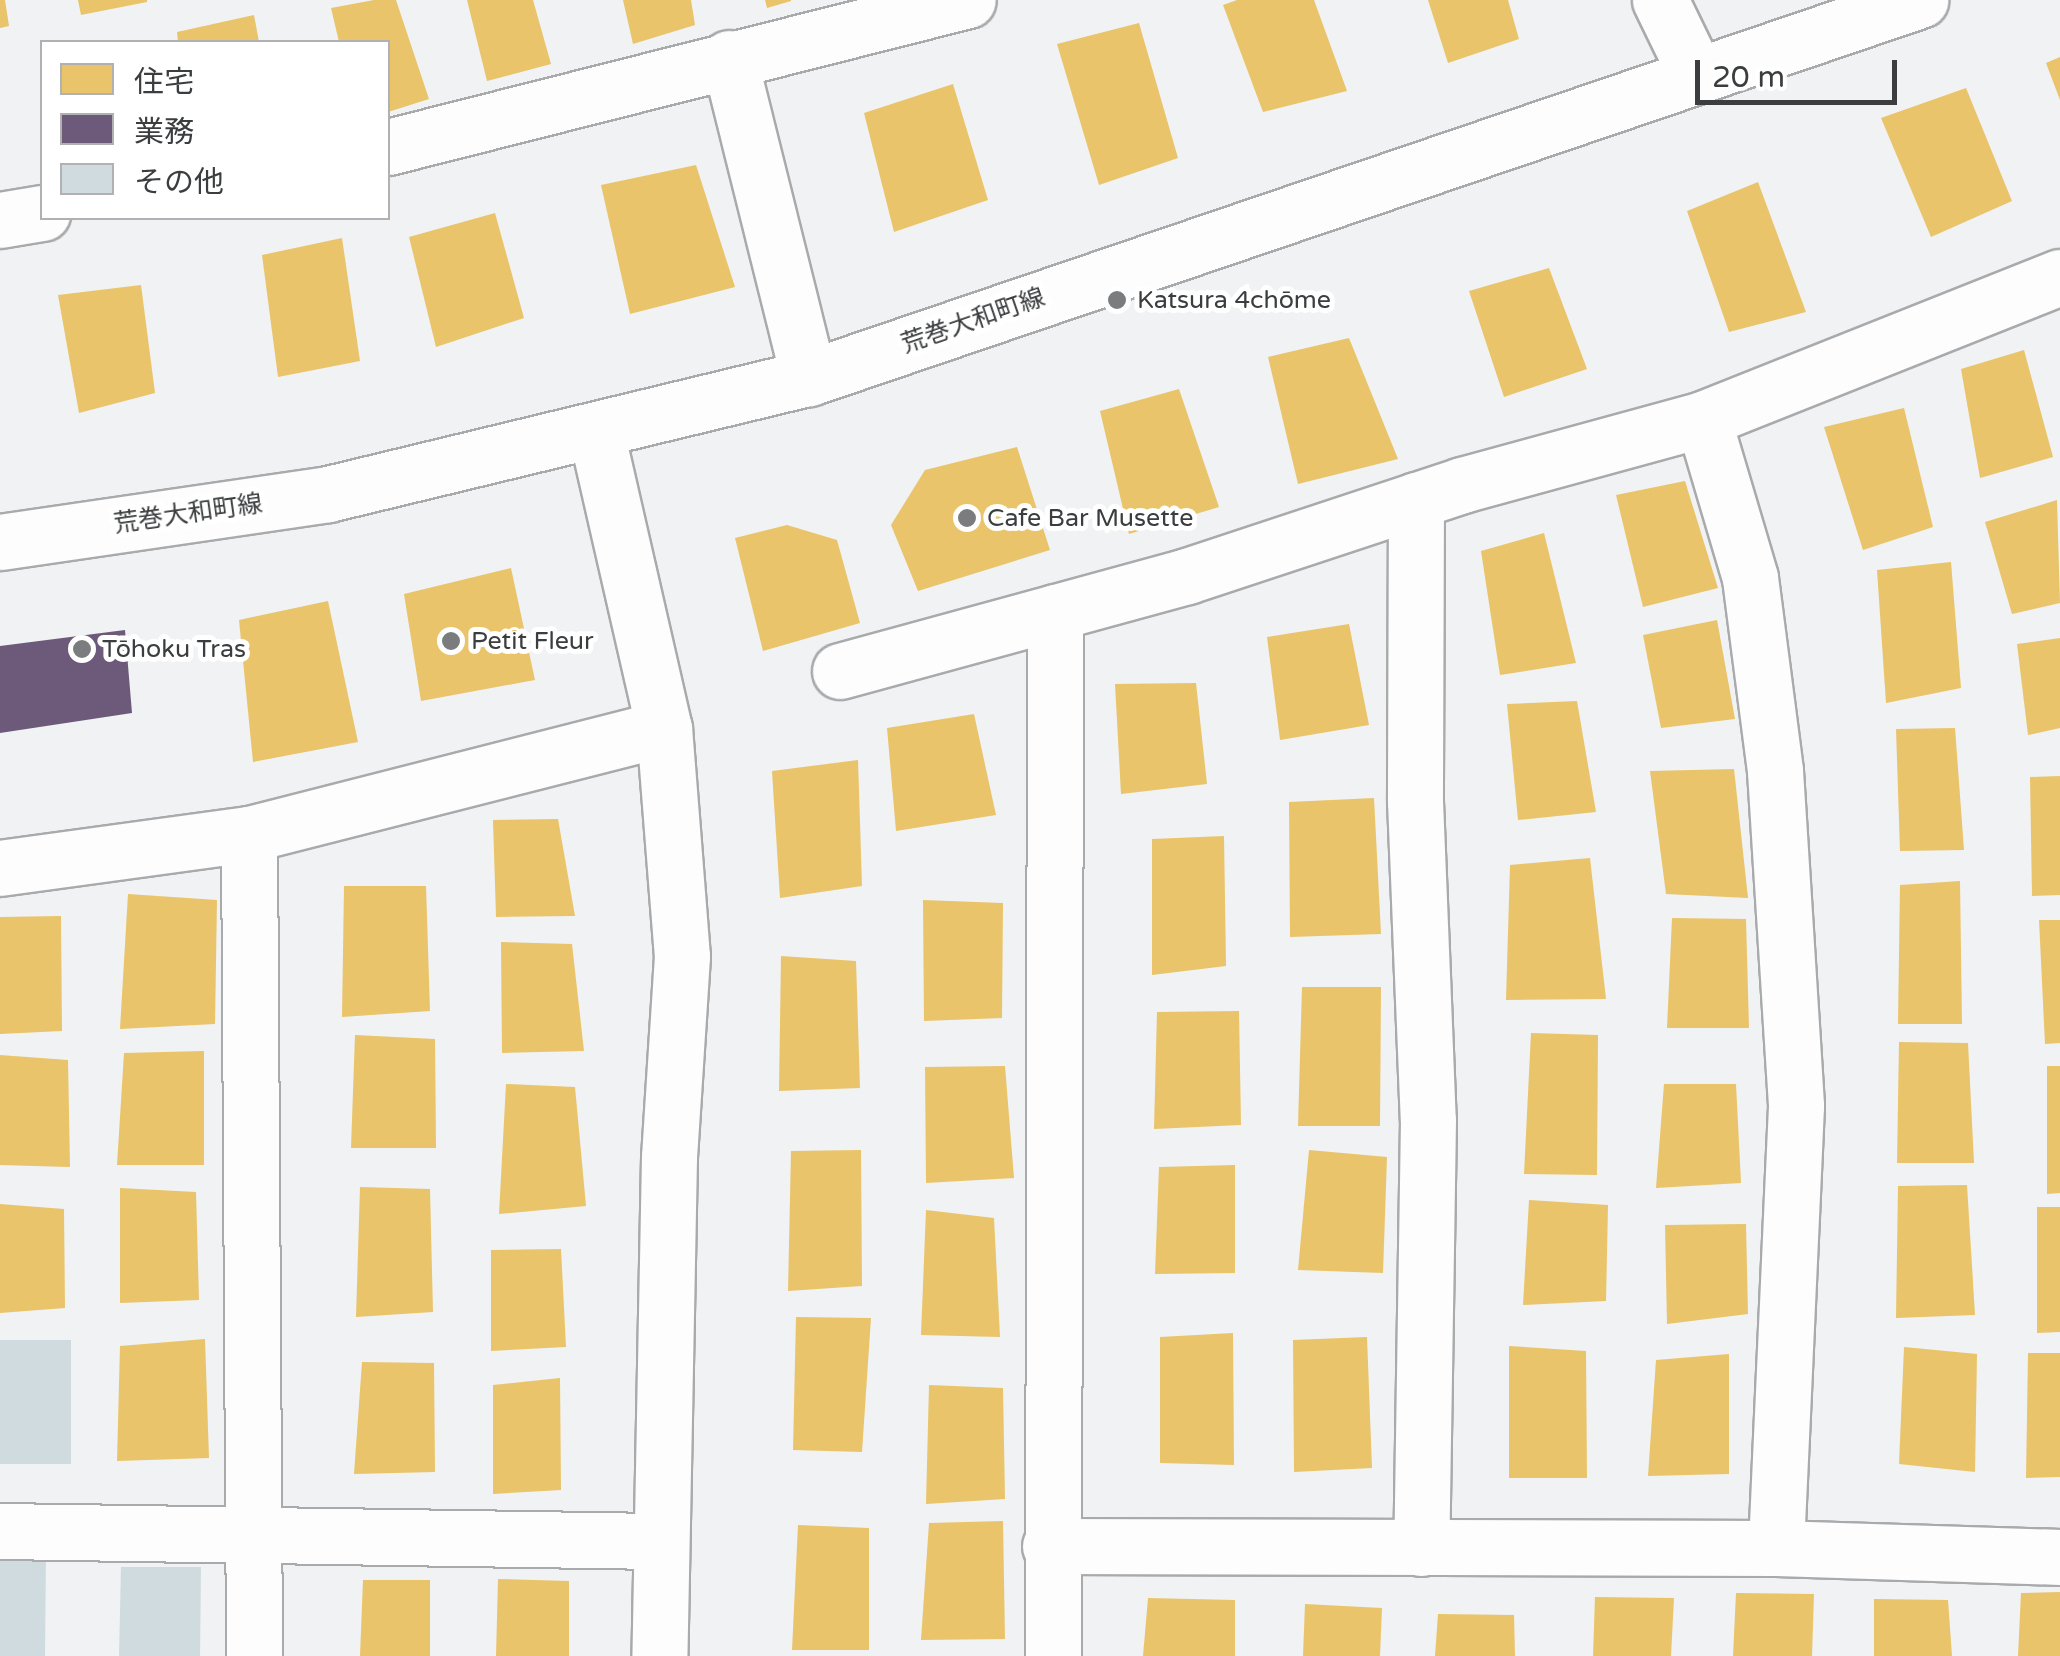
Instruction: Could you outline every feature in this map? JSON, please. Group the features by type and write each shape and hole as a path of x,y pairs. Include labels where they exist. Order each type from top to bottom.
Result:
{"street":[{"path":"390,146 968,0"},
{"path":"1660,0 1696,74"},
{"name":"荒巻大和町線","path":"0,542 328,494 809,378 1920,0"},
{"path":"729,58 809,378"},
{"path":"0,220 40,213"},
{"path":"840,671 1055,612 1416,500 1703,418 2056,295"},
{"path":"1703,418 1750,578 1775,771 1796,1106 1776,1548"},
{"path":"596,432 664,728 682,956 669,1157 660,1656"},
{"path":"1416,500 1414,801 1428,1120 1421,1548"},
{"path":"1053,1656 1050,1546 1055,612"},
{"path":"0,868 249,834 664,728"},
{"path":"249,834 254,1656"},
{"path":"0,1532 251,1532 662,1541"},
{"path":"1050,1546 1776,1548 2060,1557"}],"building: 住宅":[{"path":"0,0 5,0 9,26 0,28"},
{"path":"78,0 147,0 147,2 81,15"},
{"path":"396,0 429,99 390,111 390,40 339,40 331,8"},
{"path":"467,0 533,0 551,64 487,81"},
{"path":"623,0 691,0 695,25 633,44"},
{"path":"765,0 791,0 791,1 767,8"},
{"path":"1237,0 1314,0 1347,91 1263,112 1223,5"},
{"path":"1428,0 1508,0 1519,39 1448,63"},
{"path":"254,15 259,40 178,40 177,32"},
{"path":"1139,23 1178,158 1099,185 1057,44"},
{"path":"2060,57 2060,100 2046,63"},
{"path":"953,84 988,200 894,232 864,113"},
{"path":"1966,88 2012,201 1931,237 1881,118"},
{"path":"696,165 735,287 630,314 601,185"},
{"path":"1758,182 1806,312 1729,332 1687,211"},
{"path":"495,213 524,318 436,347 409,237"},
{"path":"342,238 360,361 278,377 262,255"},
{"path":"1549,268 1587,369 1504,397 1469,291"},
{"path":"141,285 155,393 79,413 58,295"},
{"path":"1349,338 1398,459 1298,484 1268,357"},
{"path":"2024,350 2053,457 1980,478 1961,369"},
{"path":"1179,389 1219,507 1129,534 1100,411"},
{"path":"1904,408 1933,527 1863,550 1824,427"},
{"path":"1017,447 1050,550 918,591 891,525 925,470"},
{"path":"1685,481 1718,588 1643,607 1616,495"},
{"path":"2057,500 2060,603 2012,614 1985,522"},
{"path":"787,525 837,540 860,623 763,651 735,538"},
{"path":"1544,533 1576,663 1500,675 1481,551"},
{"path":"1951,562 1961,688 1886,703 1877,570"},
{"path":"511,568 535,680 421,701 404,594"},
{"path":"328,601 358,742 253,762 239,620"},
{"path":"1717,620 1735,719 1661,728 1643,635"},
{"path":"1349,624 1369,725 1280,740 1267,637"},
{"path":"2060,638 2060,728 2028,735 2017,644"},
{"path":"1196,683 1207,784 1121,794 1115,684"},
{"path":"1577,701 1596,812 1518,820 1507,704"},
{"path":"974,714 996,815 896,831 887,728"},
{"path":"1955,728 1964,850 1900,851 1896,729"},
{"path":"858,760 862,886 780,898 772,771"},
{"path":"1734,769 1748,898 1666,894 1650,771"},
{"path":"2060,776 2060,895 2032,896 2030,777"},
{"path":"1374,798 1381,934 1290,937 1289,802"},
{"path":"558,819 575,916 496,917 493,820"},
{"path":"1224,836 1226,966 1152,975 1152,839"},
{"path":"1590,858 1606,999 1506,1000 1510,865"},
{"path":"1960,881 1962,1024 1898,1024 1900,885"},
{"path":"344,886 426,886 430,1011 342,1017"},
{"path":"128,894 217,900 215,1024 120,1029"},
{"path":"923,900 1003,903 1002,1018 924,1021"},
{"path":"61,916 62,1031 0,1034 0,917"},
{"path":"1672,918 1746,919 1749,1028 1667,1028"},
{"path":"2039,920 2060,920 2060,1043 2045,1044"},
{"path":"501,942 572,944 584,1051 502,1053"},
{"path":"781,956 856,961 860,1088 779,1091"},
{"path":"1302,987 1381,987 1380,1126 1298,1126"},
{"path":"1239,1011 1241,1125 1154,1129 1157,1012"},
{"path":"1531,1033 1598,1035 1597,1175 1524,1174"},
{"path":"355,1035 435,1039 436,1148 351,1148"},
{"path":"1899,1042 1968,1043 1974,1163 1897,1163"},
{"path":"204,1051 204,1165 117,1165 124,1053"},
{"path":"0,1055 68,1060 70,1167 0,1165"},
{"path":"1005,1066 1014,1178 926,1183 925,1067"},
{"path":"2047,1066 2060,1066 2060,1193 2047,1194"},
{"path":"506,1084 575,1087 586,1206 499,1214"},
{"path":"1664,1084 1736,1084 1741,1183 1656,1188"},
{"path":"861,1150 862,1286 788,1291 791,1151"},
{"path":"1309,1150 1387,1157 1383,1273 1298,1270"},
{"path":"1235,1165 1235,1273 1155,1274 1159,1167"},
{"path":"1967,1185 1975,1315 1896,1318 1898,1186"},
{"path":"360,1187 430,1189 433,1312 356,1317"},
{"path":"120,1188 196,1192 199,1300 120,1303"},
{"path":"1529,1200 1608,1205 1606,1301 1523,1305"},
{"path":"0,1204 64,1209 65,1308 0,1313"},
{"path":"2037,1207 2060,1207 2060,1332 2037,1333"},
{"path":"926,1210 994,1218 1000,1337 921,1335"},
{"path":"1746,1224 1748,1314 1667,1324 1665,1225"},
{"path":"561,1249 566,1347 491,1351 491,1250"},
{"path":"796,1317 871,1318 862,1452 793,1450"},
{"path":"1233,1333 1234,1465 1160,1463 1160,1337"},
{"path":"1367,1337 1372,1468 1294,1472 1293,1340"},
{"path":"205,1339 209,1458 117,1461 120,1346"},
{"path":"1509,1346 1586,1351 1587,1478 1509,1478"},
{"path":"1904,1347 1977,1354 1975,1472 1899,1464"},
{"path":"2028,1353 2060,1353 2060,1477 2026,1478"},
{"path":"1729,1354 1729,1474 1648,1476 1656,1360"},
{"path":"362,1362 434,1363 435,1472 354,1474"},
{"path":"560,1378 561,1490 493,1494 493,1385"},
{"path":"929,1385 1003,1388 1005,1499 926,1504"},
{"path":"1003,1521 1005,1639 921,1640 929,1523"},
{"path":"798,1525 869,1528 869,1650 792,1650"},
{"path":"498,1579 569,1581 569,1656 496,1656"},
{"path":"363,1580 430,1580 430,1656 360,1656"},
{"path":"2060,1592 2060,1656 2018,1656 2021,1593"},
{"path":"1736,1593 1814,1594 1812,1656 1733,1656"},
{"path":"1595,1597 1674,1598 1671,1656 1593,1656"},
{"path":"1148,1598 1235,1600 1235,1656 1143,1656"},
{"path":"1874,1599 1948,1600 1952,1656 1874,1656"},
{"path":"1305,1604 1382,1608 1380,1656 1303,1656"},
{"path":"1438,1614 1514,1615 1515,1656 1435,1656"}],"building: 業務":[{"path":"125,630 132,713 0,733 0,646"}],"building: その他":[{"path":"0,1340 71,1340 71,1464 0,1464"},
{"path":"0,1550 46,1551 45,1656 0,1656"},
{"path":"121,1567 201,1567 200,1656 119,1656"}],"place":[{"name":"Katsura 4chōme","path":"1117,300"},
{"name":"Cafe Bar Musette","path":"967,518"},
{"name":"Petit Fleur","path":"451,641"},
{"name":"Tōhoku Tras","path":"82,649"}]}
